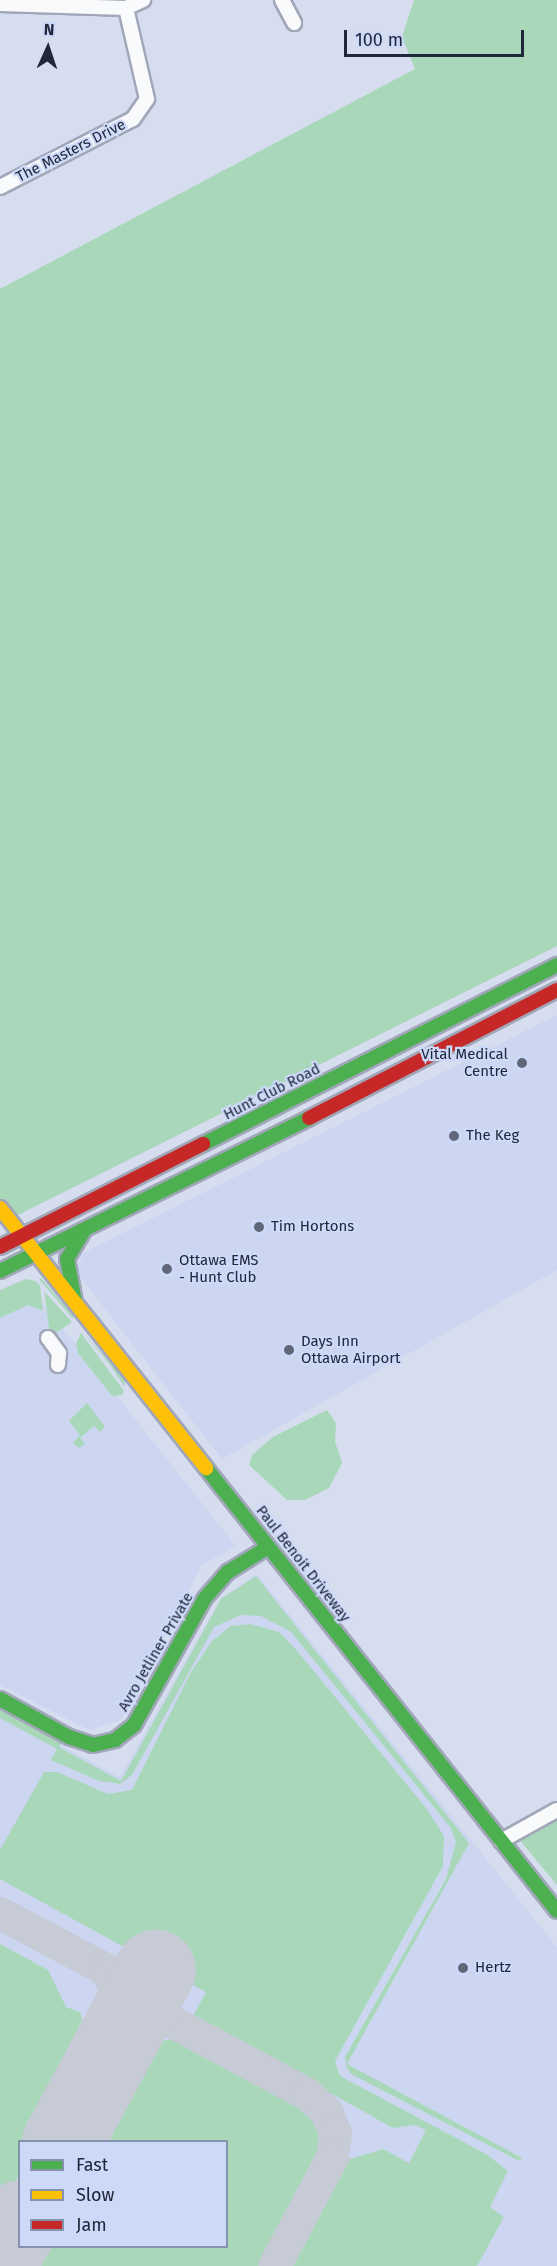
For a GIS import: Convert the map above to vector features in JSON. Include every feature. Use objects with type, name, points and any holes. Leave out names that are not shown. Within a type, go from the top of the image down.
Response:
[{"type":"main road","name":"Hunt Club Road","points":[[0,1247],[557,965]]},
{"type":"main road","points":[[0,1271],[557,990]]},
{"type":"main road","name":"Paul Benoit Driveway","points":[[0,1208],[557,1911]]},
{"type":"main road","points":[[75,1302],[68,1280],[67,1259],[84,1230]]},
{"type":"main road","name":"Avro Jetliner Private","points":[[0,1699],[69,1737],[93,1745],[115,1740],[134,1725],[205,1598],[228,1572],[268,1547]]},
{"type":"street","points":[[0,4],[126,8],[142,0]]},
{"type":"street","points":[[282,0],[294,23]]},
{"type":"street","name":"The Masters Drive","points":[[0,187],[133,119],[147,99],[126,8]]},
{"type":"street","points":[[54,1342],[58,1365]]},
{"type":"street","points":[[501,1841],[557,1810]]},
{"type":"shaded area","points":[[557,1015],[557,1270],[222,1459],[76,1272],[83,1253]]},
{"type":"shaded area","points":[[27,1283],[236,1546],[202,1565],[121,1720],[90,1730],[0,1685],[0,1297]]},
{"type":"shaded area","points":[[257,1574],[557,1947],[557,2266],[0,2266],[0,1713],[120,1777],[221,1598]]},
{"type":"green space","points":[[414,0],[557,0],[557,946],[0,1224],[0,289],[415,69],[402,37]]},
{"type":"green space","points":[[41,1278],[73,1315],[73,1319],[39,1279]]},
{"type":"green space","points":[[26,1279],[36,1281],[40,1286],[43,1311],[28,1305],[0,1318],[0,1290]]},
{"type":"green space","points":[[44,1291],[72,1322],[50,1337],[46,1304]]},
{"type":"green space","points":[[83,1332],[124,1378],[125,1387],[110,1365]]},
{"type":"green space","points":[[81,1333],[124,1391],[122,1395],[112,1396],[78,1353],[76,1344]]},
{"type":"green space","points":[[87,1403],[105,1427],[100,1432],[94,1426],[80,1438],[85,1444],[79,1448],[73,1443],[80,1435],[69,1421]]},
{"type":"green space","points":[[327,1410],[336,1423],[335,1441],[342,1463],[329,1488],[305,1500],[287,1500],[249,1465],[252,1455],[273,1437]]},
{"type":"green space","points":[[256,1576],[469,1843],[347,2064],[522,2158],[519,2161],[351,2074],[347,2068],[345,2057],[446,1879],[456,1842],[451,1828],[291,1632],[261,1616],[241,1615],[214,1627],[132,1775],[120,1784],[99,1781],[51,1760],[57,1749],[0,1718],[0,1709],[62,1742],[59,1747],[121,1781],[221,1599]]},
{"type":"green space","points":[[250,1624],[279,1632],[299,1653],[426,1808],[444,1836],[443,1866],[335,2061],[340,2076],[486,2154],[508,2171],[490,2207],[504,2217],[477,2266],[290,2266],[347,2160],[383,2149],[409,2163],[426,2130],[415,2125],[393,2128],[193,2016],[206,1992],[0,1879],[0,1850],[44,1772],[57,1772],[108,1794],[132,1790],[191,1672],[212,1641],[231,1626]]},
{"type":"green space","points":[[557,1820],[557,1885],[517,1837]]},
{"type":"green space","points":[[0,1944],[48,1970],[66,2007],[80,2012],[90,2045],[39,2140],[18,2140],[18,2177],[0,2211]]},
{"type":"green space","points":[[174,2038],[313,2112],[323,2150],[261,2266],[19,2266],[29,2248],[228,2248],[228,2140],[87,2140],[136,2049]]},
{"type":"taxiway","points":[[0,1913],[105,1969],[158,2014],[307,2094],[326,2111],[335,2133],[332,2157],[274,2266]]},
{"type":"taxiway","points":[[61,2135],[120,2022],[121,1999],[109,1975]]},
{"type":"runway","points":[[63,2140],[155,1969]]},
{"type":"runway","points":[[0,2256],[18,2224]]},
{"type":"traffic: fast","points":[[203,1144],[557,965]]},
{"type":"traffic: fast","points":[[0,1271],[309,1118]]},
{"type":"traffic: fast","points":[[75,1302],[67,1259],[84,1231]]},
{"type":"traffic: fast","points":[[206,1468],[557,1911]]},
{"type":"traffic: fast","points":[[0,1699],[69,1737],[93,1745],[115,1740],[134,1725],[205,1598],[228,1572],[268,1547]]},
{"type":"traffic: slow","points":[[0,1208],[206,1468]]},
{"type":"traffic: jam","points":[[309,1118],[557,990]]},
{"type":"traffic: jam","points":[[0,1247],[203,1144]]},
{"type":"place","name":"Vital Medical Centre","points":[[522,1063]]},
{"type":"place","name":"The Keg","points":[[454,1136]]},
{"type":"place","name":"Tim Hortons","points":[[259,1227]]},
{"type":"place","name":"Ottawa EMS - Hunt Club","points":[[167,1269]]},
{"type":"place","name":"Days Inn Ottawa Airport","points":[[289,1350]]},
{"type":"place","name":"Hertz","points":[[463,1968]]}]
